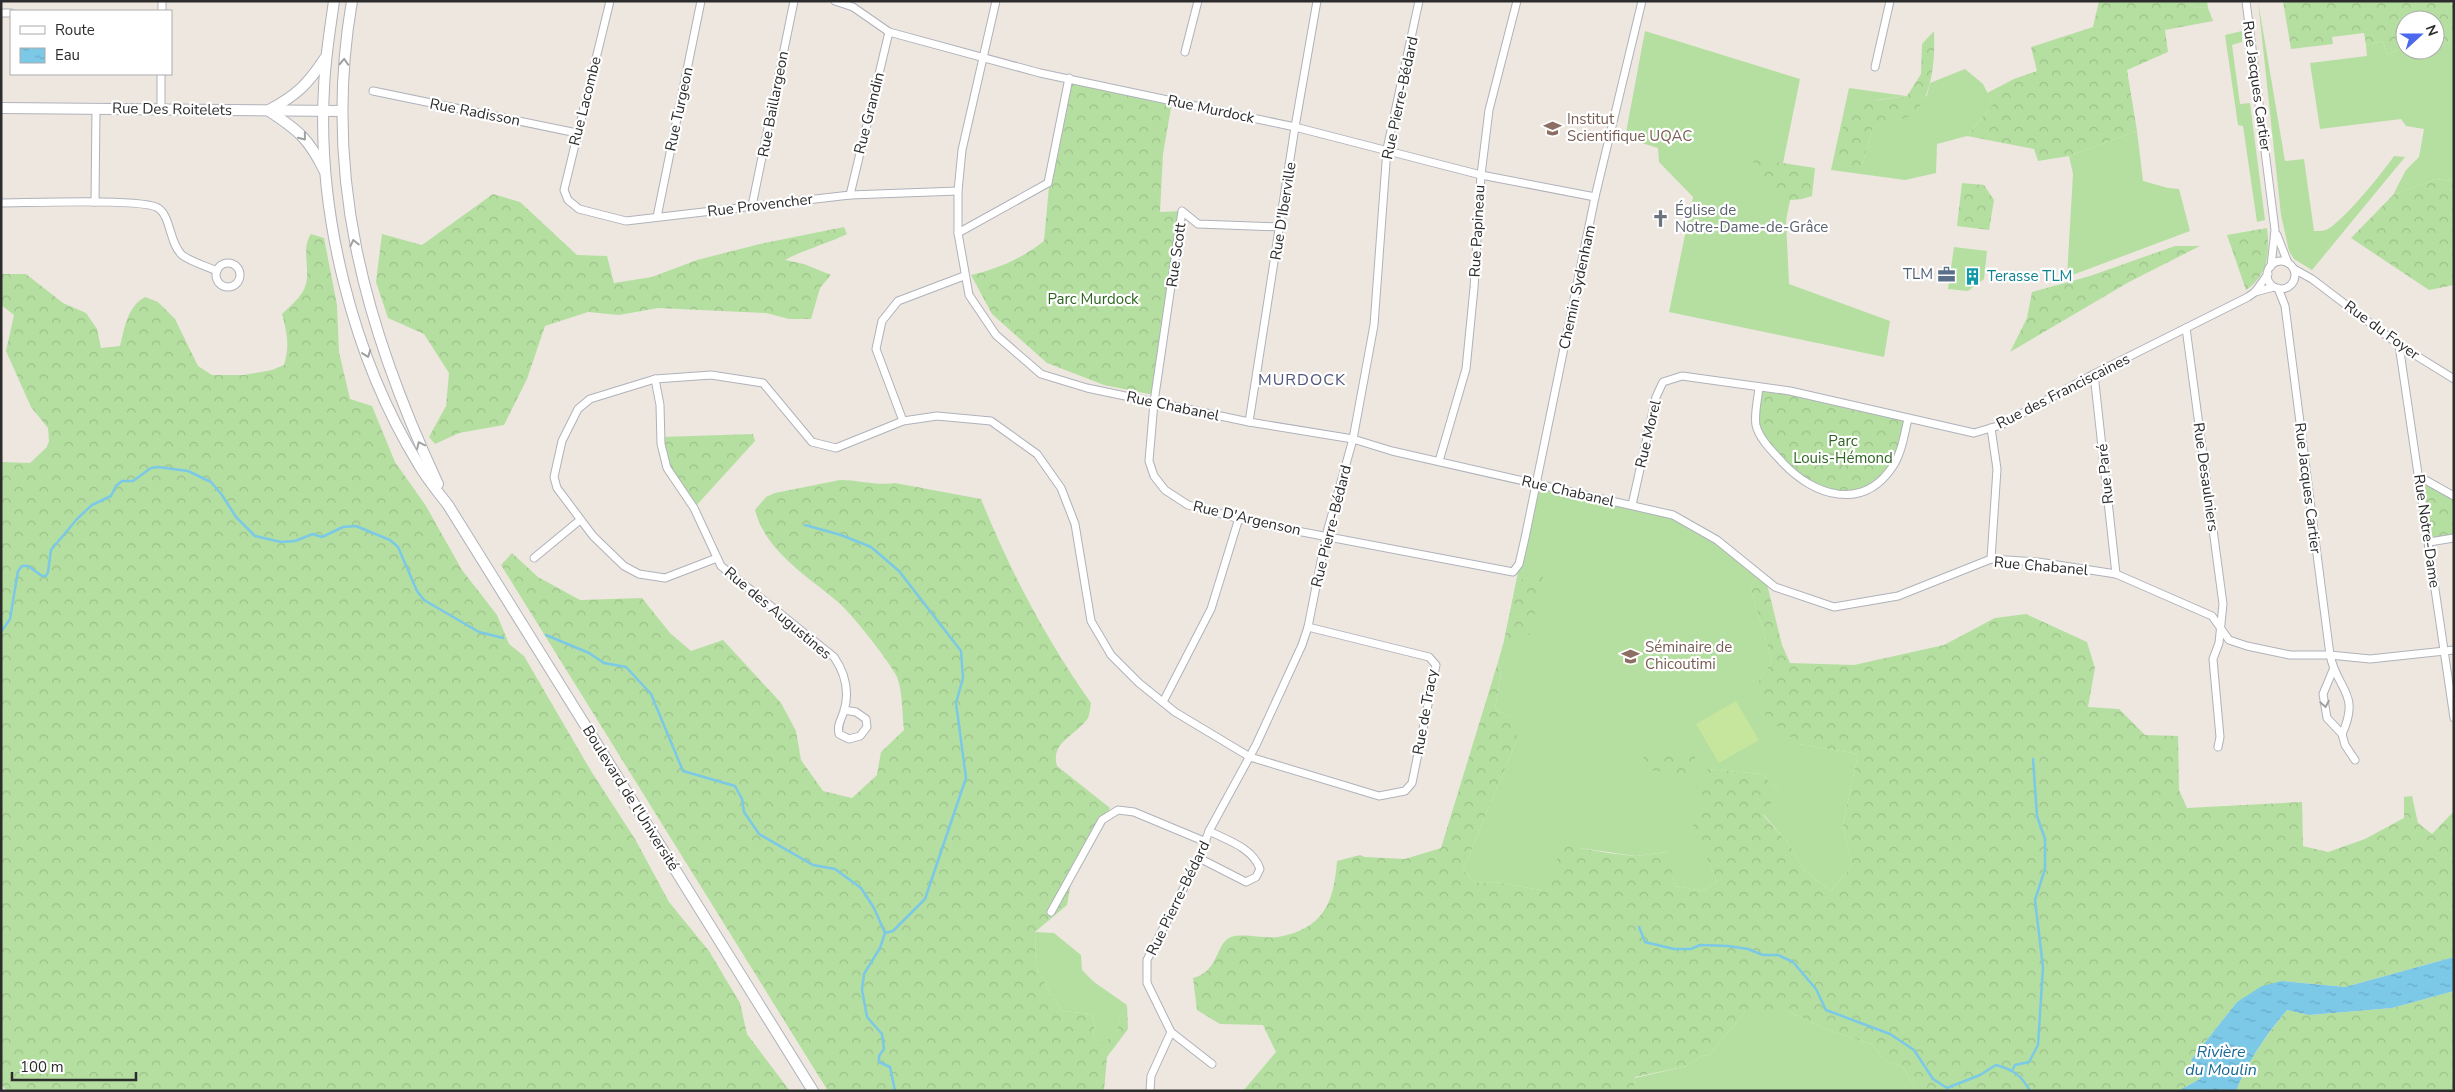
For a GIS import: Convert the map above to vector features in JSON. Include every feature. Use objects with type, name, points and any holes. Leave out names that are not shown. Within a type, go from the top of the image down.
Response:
[{"type":"main road","name":"Boulevard de l'Université","points":[[334,1],[326,57],[324,112],[326,174],[339,260],[351,308],[368,358],[392,416],[419,466],[448,505],[814,1091]]},
{"type":"main road","name":"Boulevard de l'Université","points":[[352,1],[345,42],[342,111],[345,184],[352,233],[365,291],[382,350],[406,416],[448,505]]},
{"type":"main road","points":[[326,57],[309,83],[291,98],[268,111],[298,130],[315,151],[326,174]]},
{"type":"main road","name":"Rue Des Roitelets","points":[[1,108],[342,111]]},
{"type":"street","name":"Rue Lacombe","points":[[568,200],[564,190],[576,133],[610,1]]},
{"type":"street","name":"Rue Turgeon","points":[[657,217],[702,1]]},
{"type":"street","name":"Rue Baillargeon","points":[[752,206],[794,1]]},
{"type":"street","name":"Rue Murdock","points":[[835,1],[853,7],[889,32],[984,58],[1295,126],[1481,175],[1595,198]]},
{"type":"street","name":"Rue Chabanel","points":[[996,1],[962,150],[958,191],[958,233],[964,276],[969,295],[996,335],[1041,374],[1087,388],[1249,422],[1353,439],[1392,452],[1439,461],[1673,515],[1716,540],[1775,588],[1834,607],[1898,596],[1991,559],[2038,562],[2116,574],[2212,616],[2229,640],[2290,656],[2330,655],[2370,659],[2454,650]]},
{"type":"street","points":[[1185,52],[1198,1]]},
{"type":"street","name":"Rue D'Iberville","points":[[1249,422],[1281,227],[1295,126],[1318,1]]},
{"type":"street","name":"Rue Pierre-Bédard","points":[[1171,1032],[1147,983],[1147,960],[1199,858],[1209,830],[1250,756],[1302,645],[1308,627],[1326,536],[1353,439],[1374,325],[1387,149],[1419,1]]},
{"type":"street","name":"Rue Papineau","points":[[1439,461],[1466,369],[1481,175],[1489,110],[1517,1]]},
{"type":"street","name":"Chemin Sydenham","points":[[1513,572],[1519,564],[1595,198],[1642,1]]},
{"type":"street","points":[[1876,67],[1890,1]]},
{"type":"street","name":"Rue Jacques Cartier","points":[[2246,1],[2275,230],[2271,266]]},
{"type":"street","name":"Rue Grandin","points":[[850,194],[889,32]]},
{"type":"street","points":[[161,75],[161,109]]},
{"type":"street","points":[[958,233],[1048,183],[1069,78]]},
{"type":"street","name":"Rue Radisson","points":[[372,91],[576,133]]},
{"type":"street","points":[[95,202],[96,108]]},
{"type":"street","name":"Rue Provencher","points":[[568,200],[579,209],[605,217],[626,220],[850,194],[958,191]]},
{"type":"street","points":[[1,203],[95,202],[147,205],[160,208],[173,242],[183,255],[217,271]]},
{"type":"street","name":"Rue Scott","points":[[1154,402],[1182,211],[1198,224],[1281,227]]},
{"type":"street","name":"Rue Jacques Cartier","points":[[2275,230],[2288,263]]},
{"type":"street","points":[[2292,283],[2294,269],[2288,263],[2279,261],[2271,266],[2268,274],[2276,288],[2312,279]]},
{"type":"street","name":"Rue du Foyer","points":[[2294,269],[2312,279],[2399,345],[2454,379]]},
{"type":"street","name":"Rue des Franciscaines","points":[[2255,292],[2268,274]]},
{"type":"street","points":[[903,421],[876,349],[882,321],[898,301],[964,276]]},
{"type":"street","name":"Rue Jacques Cartier","points":[[2284,306],[2292,283]]},
{"type":"street","name":"Rue Jacques Cartier","points":[[2276,288],[2284,306],[2330,655],[2333,670],[2347,691],[2350,716],[2342,734]]},
{"type":"street","name":"Rue des Franciscaines","points":[[1682,376],[1790,391],[1974,433],[1991,428],[2255,292],[2276,288]]},
{"type":"street","name":"Rue Desaulniers","points":[[2186,328],[2223,604],[2220,643],[2213,659],[2220,737],[2218,747]]},
{"type":"street","name":"Rue Notre-Dame","points":[[2399,345],[2420,477],[2454,718]]},
{"type":"street","name":"Rue Paré","points":[[2094,374],[2116,574]]},
{"type":"street","points":[[717,558],[665,578],[639,574],[624,566],[580,520],[557,488],[554,476],[562,442],[578,409],[590,399],[655,379],[711,375],[763,383],[812,442],[836,448],[903,421],[937,416],[991,421],[1037,454],[1061,488],[1075,524],[1091,621],[1112,655],[1139,683],[1163,702],[1250,756]]},
{"type":"street","name":"Rue Morel","points":[[1632,505],[1656,397],[1663,382],[1682,376]]},
{"type":"street","name":"Rue des Augustines","points":[[655,379],[660,406],[661,444],[668,468],[694,508],[721,566],[834,657],[846,676],[844,710],[839,722],[839,734],[849,740],[860,736],[867,727],[866,719],[856,712],[844,710]]},
{"type":"street","points":[[1759,387],[1756,426],[1771,450],[1804,483],[1841,495],[1861,494],[1879,482],[1893,466],[1900,450],[1908,419]]},
{"type":"street","name":"Rue D'Argenson","points":[[1154,402],[1149,461],[1154,476],[1165,490],[1188,505],[1239,518],[1326,536],[1513,572]]},
{"type":"street","points":[[1991,428],[1997,469],[1991,559]]},
{"type":"street","points":[[2420,477],[2454,496]]},
{"type":"street","points":[[1163,702],[1211,609],[1239,518]]},
{"type":"street","points":[[534,558],[580,520]]},
{"type":"street","points":[[2429,542],[2454,538]]},
{"type":"street","name":"Rue de Tracy","points":[[1250,756],[1379,796],[1405,791],[1412,783],[1436,665],[1429,657],[1308,627]]},
{"type":"street","points":[[2333,670],[2323,694],[2328,718],[2342,734],[2345,745],[2355,760]]},
{"type":"street","points":[[1051,912],[1102,820],[1118,810],[1134,812],[1206,842]]},
{"type":"street","points":[[1199,858],[1246,882],[1256,877],[1260,869],[1257,860],[1244,849],[1209,830]]},
{"type":"street","points":[[1150,1091],[1151,1076],[1171,1032],[1212,1064]]},
{"type":"green space","points":[[2099,1],[2185,1],[2193,7],[2208,8],[2213,21],[2165,30],[2168,52],[2127,70],[2137,131],[2069,156],[2038,161],[2034,149],[1967,136],[1993,104],[1987,93],[2014,79],[2037,71],[2031,47],[2093,27]]},
{"type":"green space","points":[[2185,1],[2207,1],[2208,8],[2193,7]]},
{"type":"green space","points":[[2258,1],[2285,161],[2304,159],[2314,231],[2326,230],[2342,217],[2394,156],[2405,157],[2312,270],[2294,259],[2289,251],[2281,215]]},
{"type":"green space","points":[[2283,1],[2449,1],[2454,6],[2454,37],[2445,44],[2445,10],[2395,10],[2395,51],[2387,55],[2383,41],[2366,45],[2364,33],[2332,37],[2333,44],[2291,49]]},
{"type":"green space","points":[[1645,31],[1800,79],[1783,163],[1797,167],[1786,220],[1789,284],[1890,321],[1884,357],[1669,312],[1693,197],[1659,162],[1658,148],[1625,138]]},
{"type":"green space","points":[[1934,31],[1933,67],[1927,93],[1921,104],[1913,113],[1903,119],[1881,124],[1873,128],[1862,165],[1844,168],[1839,154],[1841,132],[1849,114],[1864,102],[1907,96],[1921,74],[1922,44]]},
{"type":"green space","points":[[2242,31],[2242,42],[2232,45],[2240,104],[2250,103],[2265,220],[2257,222],[2243,126],[2238,125],[2225,35]]},
{"type":"green space","points":[[2454,37],[2454,181],[2436,179],[2393,195],[2406,170],[2419,157],[2424,129],[2406,126],[2401,119],[2320,129],[2310,63],[2367,56],[2366,45],[2383,41],[2387,55],[2395,51],[2395,60],[2445,60],[2445,44]]},
{"type":"green space","points":[[1965,69],[1983,84],[1993,104],[1967,136],[1937,144],[1936,173],[1905,180],[1831,170],[1849,88],[1906,96],[1876,100],[1862,165],[1873,128],[1883,122],[1903,119],[1927,95],[1930,83]]},
{"type":"green space","name":"Parc Murdock","points":[[1068,82],[1172,102],[1163,154],[1160,212],[1182,211],[1154,395],[1104,385],[1047,363],[992,314],[971,275],[1009,262],[1027,253],[1044,241],[1051,165]]},
{"type":"green space","points":[[2137,131],[2143,181],[2179,189],[2190,231],[2067,277],[2073,174],[2069,156]]},
{"type":"green space","points":[[1750,158],[1815,168],[1812,196],[1781,201]]},
{"type":"green space","points":[[2436,179],[2454,181],[2454,285],[2429,290],[2351,238],[2393,195]]},
{"type":"green space","points":[[1962,183],[1984,185],[1994,200],[1989,230],[1957,226]]},
{"type":"green space","points":[[493,194],[520,202],[577,255],[607,256],[614,283],[652,277],[697,260],[760,244],[844,227],[847,234],[785,260],[804,264],[831,275],[820,288],[811,319],[789,319],[766,313],[658,308],[619,315],[588,312],[545,326],[527,379],[504,425],[459,433],[435,444],[429,437],[446,406],[449,373],[424,334],[388,318],[376,282],[382,234],[422,245]]},
{"type":"green space","points":[[2267,228],[2268,246],[2266,263],[2259,278],[2246,290],[2227,235]]},
{"type":"green space","points":[[311,234],[324,238],[337,305],[339,352],[350,399],[372,406],[395,462],[426,506],[462,570],[497,615],[509,644],[524,656],[591,771],[635,839],[669,902],[709,951],[740,1003],[747,1034],[790,1091],[7,1091],[1,1084],[1,462],[30,463],[47,447],[49,441],[48,428],[31,407],[6,351],[14,315],[1,305],[1,274],[26,274],[63,303],[86,313],[97,329],[101,348],[120,346],[130,312],[139,301],[145,297],[158,302],[175,319],[198,366],[212,375],[244,375],[272,370],[284,365],[287,339],[282,314],[296,301],[306,284],[306,251]]},
{"type":"green space","points":[[2175,246],[2200,246],[2129,282],[2010,352],[2027,318],[2032,292],[2090,276]]},
{"type":"green space","points":[[1954,247],[1987,251],[1984,279],[1968,291],[1948,289]]},
{"type":"green space","name":"Parc Louis-Hémond","points":[[1759,387],[1908,419],[1900,450],[1879,482],[1841,495],[1792,472],[1756,426]]},
{"type":"green space","points":[[753,434],[755,441],[694,508],[667,468],[661,437]]},
{"type":"green space","points":[[2420,477],[2454,496],[2454,538],[2429,542]]},
{"type":"green space","points":[[840,480],[881,484],[895,483],[981,499],[1004,552],[1030,604],[1059,654],[1091,703],[1088,718],[1065,740],[1057,751],[1057,766],[1110,808],[1072,877],[1067,905],[1035,932],[1036,966],[1051,995],[1063,1011],[1091,1014],[1095,1024],[1093,1037],[1104,1043],[1118,1030],[1118,1020],[1127,1005],[1128,1029],[1107,1057],[1104,1091],[828,1091],[501,565],[512,553],[538,577],[580,600],[642,598],[670,633],[691,651],[723,640],[781,703],[796,731],[801,760],[823,791],[852,798],[877,775],[881,752],[904,730],[897,677],[879,650],[844,608],[789,562],[778,550],[760,525],[755,510],[766,497],[775,493]]},
{"type":"green space","points":[[1536,484],[1673,515],[1717,540],[1759,574],[1750,586],[1772,661],[1759,681],[1799,744],[1858,754],[1843,825],[1852,866],[1831,891],[1805,871],[1789,844],[1763,814],[1779,791],[1762,774],[1707,769],[1709,862],[1717,882],[1702,891],[1675,886],[1667,852],[1636,856],[1580,848],[1541,890],[1495,882],[1476,883],[1463,870],[1516,742],[1509,717],[1495,709],[1501,675],[1498,662]]},
{"type":"green space","points":[[1545,569],[1530,634],[1515,643],[1504,641],[1516,584],[1531,573]]},
{"type":"green space","points":[[1759,574],[1766,580],[1782,645],[1790,663],[1854,665],[1944,645],[1995,618],[2026,614],[2087,642],[2095,668],[2088,707],[2119,709],[2145,735],[2178,736],[2179,790],[2187,808],[2302,802],[2303,846],[2328,852],[2365,839],[2404,818],[2404,797],[2412,796],[2418,823],[2432,834],[2454,811],[2454,957],[2345,987],[2282,981],[2237,1002],[2191,1060],[2200,1079],[2178,1091],[1917,1091],[1903,1067],[1886,1061],[1871,1044],[1828,1030],[1787,1011],[1746,1011],[1708,1056],[1703,1055],[1687,1066],[1635,1077],[1634,1091],[1243,1091],[1276,1052],[1263,1025],[1220,1024],[1197,1010],[1193,978],[1202,974],[1213,964],[1222,945],[1231,937],[1278,937],[1306,928],[1316,921],[1329,901],[1333,889],[1337,861],[1360,855],[1365,857],[1405,859],[1441,848],[1498,662],[1501,675],[1495,709],[1509,717],[1518,727],[1516,742],[1463,870],[1476,883],[1495,882],[1541,890],[1569,837],[1580,848],[1608,853],[1636,856],[1668,852],[1675,886],[1702,891],[1717,882],[1692,830],[1707,769],[1762,774],[1779,791],[1763,815],[1789,844],[1805,871],[1831,891],[1852,866],[1843,825],[1858,754],[1799,744],[1766,717],[1759,697],[1759,681],[1772,661],[1750,586]]},
{"type":"green space","points":[[1736,701],[1759,740],[1719,763],[1696,724]]},
{"type":"green space","points":[[1652,751],[1680,751],[1695,756],[1695,766],[1685,777],[1674,773],[1640,769],[1643,758]]},
{"type":"green space","points":[[1035,932],[1054,933],[1081,955],[1082,970],[1094,982],[1127,1005],[1118,1020],[1118,1030],[1104,1044],[1093,1037],[1095,1024],[1091,1014],[1063,1011],[1051,995],[1036,966]]},
{"type":"green space","points":[[2454,991],[2454,1091],[2236,1091],[2252,1058],[2287,1010],[2309,1015],[2392,1008]]},
{"type":"green space","points":[[1746,1011],[1787,1011],[1828,1030],[1871,1044],[1886,1061],[1903,1067],[1917,1091],[1634,1091],[1635,1078],[1687,1066],[1703,1055],[1708,1056]]},
{"type":"water","name":"Rivière du Moulin","points":[[2454,957],[2454,991],[2392,1008],[2309,1015],[2287,1010],[2258,1049],[2236,1091],[2178,1091],[2200,1079],[2191,1060],[2237,1002],[2262,986],[2282,981],[2345,987]]},
{"type":"waterway","points":[[1,632],[10,619],[18,571],[22,566],[28,566],[42,576],[46,576],[51,550],[77,519],[92,505],[111,496],[116,486],[122,481],[133,481],[151,468],[158,467],[188,471],[211,482],[236,517],[255,536],[281,542],[295,541],[313,534],[322,537],[343,527],[356,526],[390,540],[398,547],[417,591],[424,600],[479,632],[503,638]]},
{"type":"waterway","points":[[805,525],[841,535],[871,547],[899,571],[961,651],[963,678],[956,703],[966,778],[925,899],[893,931],[885,933]]},
{"type":"waterway","points":[[546,635],[589,653],[604,663],[626,667],[651,694],[683,771],[735,786],[742,799],[744,812],[759,834],[813,865],[835,869],[861,888],[874,908],[885,933],[880,948],[864,974],[862,990],[867,1017],[882,1034],[884,1049],[879,1056],[879,1062],[890,1067],[895,1091]]},
{"type":"waterway","points":[[2013,1069],[2015,1065],[2029,1062],[2038,1045],[2043,967],[2035,900],[2045,869],[2045,839],[2037,816],[2033,759]]},
{"type":"waterway","points":[[1639,927],[1645,942],[1674,949],[1691,949],[1700,945],[1728,946],[1748,949],[1763,955],[1778,955],[1793,962],[1816,989],[1826,1010],[1890,1034],[1914,1050],[1933,1079],[1947,1088],[1980,1075],[1996,1065],[2016,1074],[2030,1091]]},
{"type":"place","name":"Institut Scientifique UQAC","points":[[1553,128]]},
{"type":"place","name":"Église de Notre-Dame-de-Grâce","points":[[1661,219]]},
{"type":"place","name":"TLM","points":[[1947,274]]},
{"type":"place","name":"Terasse TLM","points":[[1973,276]]},
{"type":"place","name":"Séminaire de Chicoutimi","points":[[1631,656]]},
{"type":"district","name":"MURDOCK","points":[[1302,380]]}]
